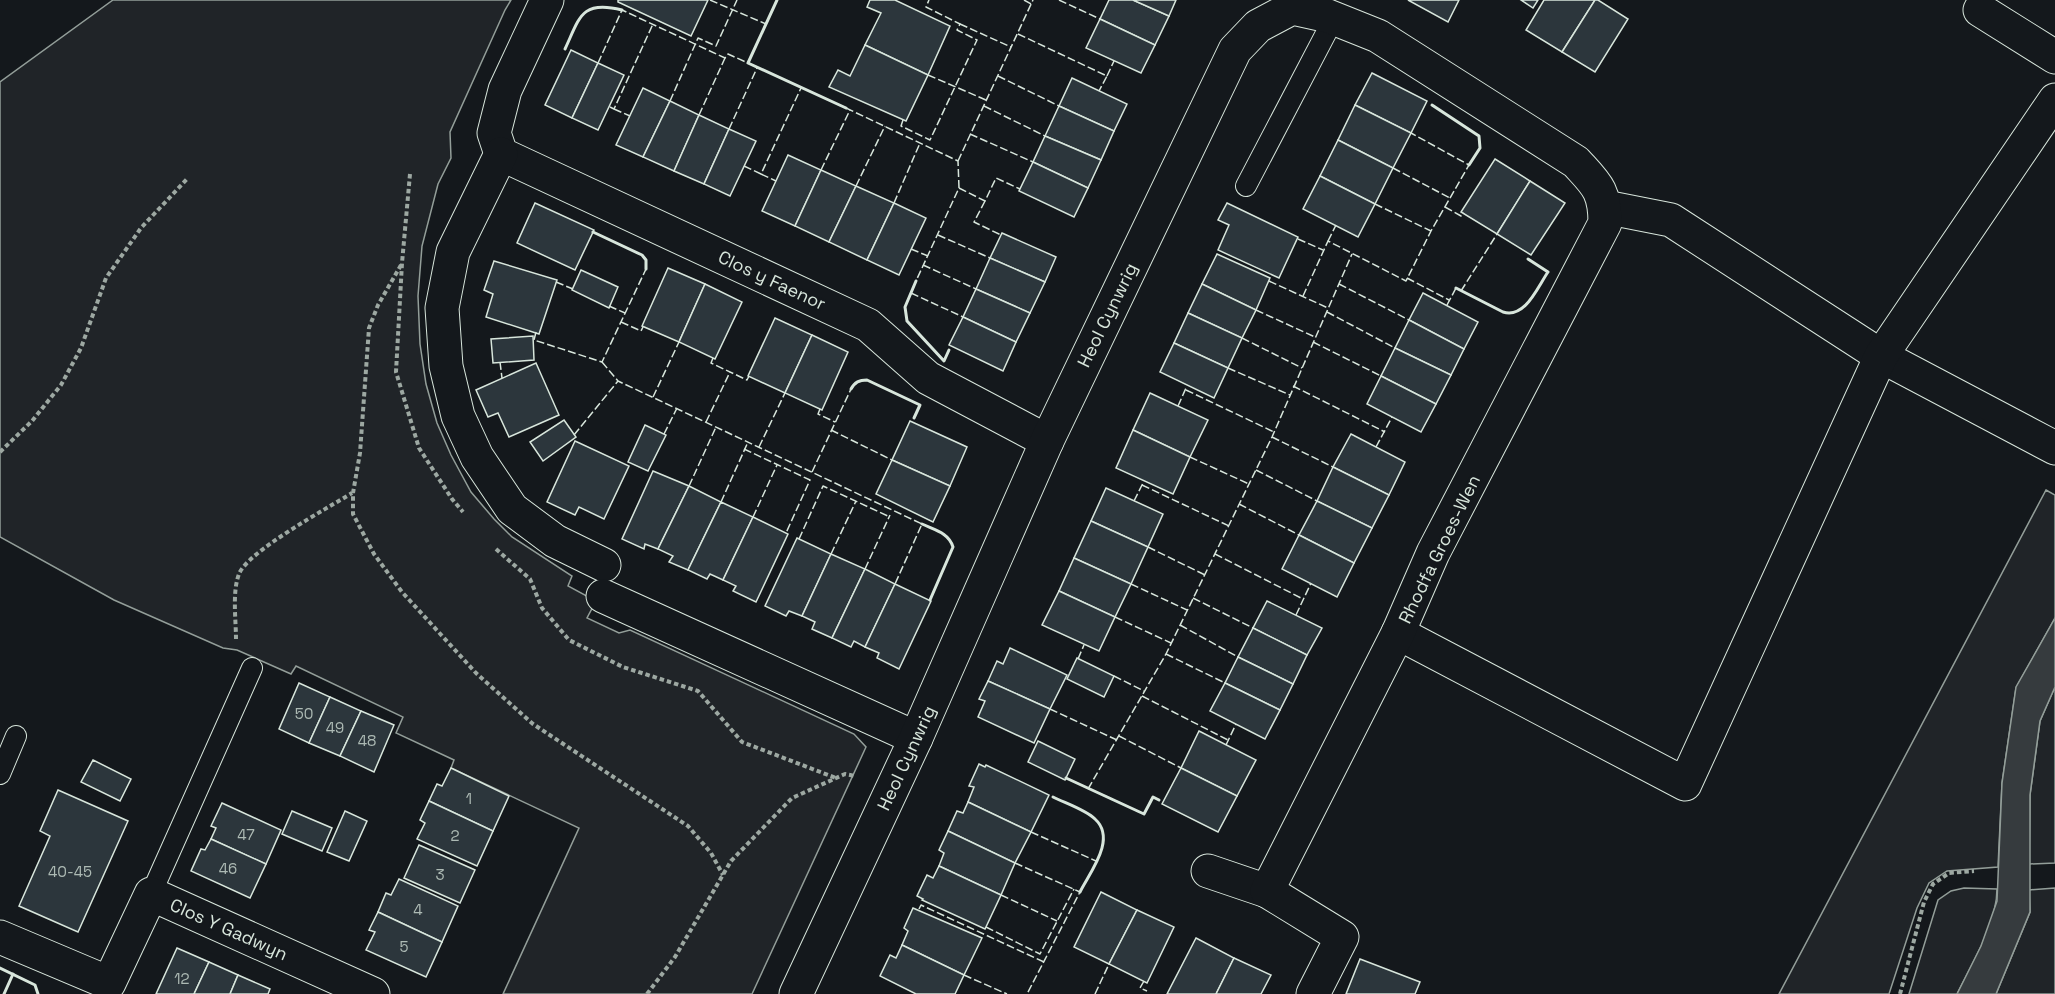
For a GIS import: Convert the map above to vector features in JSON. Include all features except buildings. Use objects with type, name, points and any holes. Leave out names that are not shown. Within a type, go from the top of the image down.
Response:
[{"type":"street","points":[[547,0],[505,90],[498,143],[453,252],[442,308],[446,366],[458,416],[477,458],[512,509],[555,540],[603,580],[916,738]]},
{"type":"street","name":"Heol Cynwrig","points":[[796,994],[916,738],[1047,441],[1235,50],[1258,26],[1292,8],[1334,18],[1378,36],[1576,162],[1600,188],[1605,207]]},
{"type":"street","points":[[1980,9],[2055,57]]},
{"type":"street","points":[[1398,633],[1685,784],[1881,356],[2055,100]]},
{"type":"street","name":"Clos y Faenor","points":[[498,143],[868,325],[928,378],[1047,441]]},
{"type":"street","points":[[1605,207],[1671,220],[1881,356],[2055,448]]},
{"type":"street","name":"Rhodfa Groes-Wen","points":[[1267,891],[1398,633],[1433,553],[1605,223],[1605,207]]},
{"type":"street","points":[[1208,871],[1267,891],[1342,936],[1313,994]]},
{"type":"street","name":"Clos Y Gadwyn","points":[[0,937],[109,983],[151,894],[373,994]]},
{"type":"lane","points":[[1246,186],[1334,18]]},
{"type":"lane","points":[[151,894],[252,668]]},
{"type":"lane","points":[[0,774],[16,736]]},
{"type":"path","points":[[0,452],[32,421],[61,385],[81,348],[106,278],[141,228],[187,179]]},
{"type":"path","points":[[402,263],[378,304],[369,328],[353,514],[374,554],[402,592],[476,673],[533,724],[687,826],[711,853],[723,875]]},
{"type":"path","points":[[237,650],[235,604],[240,573],[255,554],[353,493]]},
{"type":"path","points":[[647,994],[675,957],[731,861],[792,798],[845,774],[895,784]]},
{"type":"path","points":[[1900,994],[1924,902],[1933,884],[1949,873],[1974,871]]},
{"type":"shaded area","points":[[113,0],[511,0],[450,132],[451,158],[438,184],[422,246],[418,296],[420,344],[426,384],[437,423],[471,492],[512,537],[572,576],[568,586],[596,601],[587,618],[619,633],[630,630],[854,734],[866,747],[752,994],[503,994],[579,828],[451,768],[454,760],[396,733],[403,717],[296,666],[291,674],[237,650],[223,648],[114,600],[0,537],[0,82]]},
{"type":"shaded area","points":[[2046,490],[2055,495],[2055,618],[2016,688],[2002,783],[1998,867],[1947,871],[1929,883],[1917,908],[1889,994],[1779,994]]},
{"type":"shaded area","points":[[2055,618],[2055,687],[2040,721],[2030,795],[2030,912],[1996,994],[1957,994],[1981,946],[1997,901],[2002,783],[2016,687]]},
{"type":"shaded area","points":[[2055,687],[2055,863],[2029,864],[2030,795],[2040,721]]},
{"type":"shaded area","points":[[1964,888],[1997,889],[1993,916],[1957,994],[1909,994],[1938,900],[1951,891]]},
{"type":"shaded area","points":[[2055,888],[2055,994],[1996,994],[2030,912],[2029,890]]},
{"type":"fence","points":[[710,0],[766,24]]},
{"type":"fence","points":[[670,101],[698,38],[716,46],[737,0]]},
{"type":"fence","points":[[903,120],[901,126],[930,140],[977,40],[957,30],[960,24],[926,7],[929,0]]},
{"type":"fence","points":[[1024,0],[1031,4]]},
{"type":"fence","points":[[958,161],[1033,0]]},
{"type":"fence","points":[[1059,0],[1100,19]]},
{"type":"fence","points":[[598,63],[622,10],[725,58],[728,54],[748,63]]},
{"type":"fence","points":[[610,107],[614,109],[653,24]]},
{"type":"fence","points":[[960,24],[1011,47]]},
{"type":"fence","points":[[1018,34],[1107,76],[1099,91]]},
{"type":"fence","points":[[699,115],[725,58]]},
{"type":"fence","points":[[1107,76],[1114,61]]},
{"type":"fence","points":[[729,129],[757,68]]},
{"type":"fence","points":[[928,75],[986,100]]},
{"type":"fence","points":[[998,76],[1059,106]]},
{"type":"fence","points":[[744,166],[761,174],[801,88]]},
{"type":"fence","points":[[984,106],[1045,136]]},
{"type":"fence","points":[[846,108],[958,161],[959,188],[916,281]]},
{"type":"fence","points":[[614,109],[630,116]]},
{"type":"fence","points":[[821,170],[850,110]]},
{"type":"fence","points":[[856,186],[885,126]]},
{"type":"fence","points":[[1303,296],[1328,241],[1406,281],[1431,231],[1469,165],[1411,133]]},
{"type":"fence","points":[[970,134],[1033,162]]},
{"type":"fence","points":[[894,203],[920,143]]},
{"type":"fence","points":[[1393,168],[1450,198]]},
{"type":"fence","points":[[761,174],[776,181]]},
{"type":"fence","points":[[959,188],[985,201],[996,178],[1020,189]]},
{"type":"fence","points":[[985,201],[974,222],[1001,235]]},
{"type":"fence","points":[[1375,204],[1431,231]]},
{"type":"fence","points":[[1445,207],[1461,216],[1464,213]]},
{"type":"fence","points":[[1328,241],[1336,225]]},
{"type":"fence","points":[[1461,291],[1497,234]]},
{"type":"fence","points":[[938,235],[990,258]]},
{"type":"fence","points":[[1298,239],[1323,250]]},
{"type":"fence","points":[[911,249],[928,256]]},
{"type":"fence","points":[[1088,789],[1166,654],[1272,437],[1352,254]]},
{"type":"fence","points":[[923,265],[976,289]]},
{"type":"fence","points":[[536,332],[534,340],[602,362],[646,269]]},
{"type":"fence","points":[[1407,278],[1449,300]]},
{"type":"fence","points":[[1269,281],[1328,308]]},
{"type":"fence","points":[[556,282],[573,289]]},
{"type":"fence","points":[[1339,284],[1409,320]]},
{"type":"fence","points":[[1447,305],[1456,288]]},
{"type":"fence","points":[[911,293],[963,317]]},
{"type":"fence","points":[[609,306],[625,313]]},
{"type":"fence","points":[[1256,310],[1315,337]]},
{"type":"fence","points":[[1327,312],[1395,348]]},
{"type":"fence","points":[[621,322],[641,331],[643,327]]},
{"type":"fence","points":[[1242,338],[1302,368]]},
{"type":"fence","points":[[653,397],[679,342]]},
{"type":"fence","points":[[1313,342],[1381,376]]},
{"type":"fence","points":[[713,358],[711,363],[747,380],[749,376]]},
{"type":"fence","points":[[500,362],[502,378]]},
{"type":"fence","points":[[602,362],[618,381],[922,524],[895,584]]},
{"type":"fence","points":[[1228,368],[1290,395]]},
{"type":"fence","points":[[706,422],[730,372]]},
{"type":"fence","points":[[574,435],[618,381]]},
{"type":"fence","points":[[1293,386],[1385,432]]},
{"type":"fence","points":[[1178,406],[1186,388]]},
{"type":"fence","points":[[812,472],[851,389]]},
{"type":"fence","points":[[1186,390],[1274,432]]},
{"type":"fence","points":[[759,447],[785,393]]},
{"type":"fence","points":[[664,434],[677,408]]},
{"type":"fence","points":[[820,409],[818,414],[835,422]]},
{"type":"fence","points":[[1376,447],[1392,417]]},
{"type":"fence","points":[[689,486],[716,427]]},
{"type":"fence","points":[[831,430],[892,460]]},
{"type":"fence","points":[[1272,437],[1333,467]]},
{"type":"fence","points":[[721,502],[748,442]]},
{"type":"fence","points":[[744,449],[810,480],[786,533]]},
{"type":"fence","points":[[1190,457],[1249,484]]},
{"type":"fence","points":[[753,517],[777,465]]},
{"type":"fence","points":[[1256,470],[1317,501]]},
{"type":"fence","points":[[1134,501],[1143,483]]},
{"type":"fence","points":[[1142,485],[1229,526]]},
{"type":"fence","points":[[799,539],[823,486],[890,517]]},
{"type":"fence","points":[[831,554],[856,501]]},
{"type":"fence","points":[[1239,504],[1299,535]]},
{"type":"fence","points":[[865,569],[890,515]]},
{"type":"fence","points":[[1148,547],[1205,575]]},
{"type":"fence","points":[[1215,554],[1303,599]]},
{"type":"fence","points":[[1296,615],[1311,583]]},
{"type":"fence","points":[[1131,584],[1187,610]]},
{"type":"fence","points":[[1193,598],[1253,628]]},
{"type":"fence","points":[[1115,617],[1171,643]]},
{"type":"fence","points":[[1180,625],[1238,657]]},
{"type":"fence","points":[[1078,659],[1084,645]]},
{"type":"fence","points":[[1166,654],[1225,683]]},
{"type":"fence","points":[[1114,676],[1144,691]]},
{"type":"fence","points":[[1142,696],[1228,740]]},
{"type":"fence","points":[[1050,709],[1117,740]]},
{"type":"fence","points":[[1226,745],[1236,724]]},
{"type":"fence","points":[[1119,736],[1181,768]]},
{"type":"fence","points":[[1031,832],[1096,861]]},
{"type":"fence","points":[[1015,863],[1080,892],[1027,994]]},
{"type":"fence","points":[[986,927],[1040,954],[1074,889]]},
{"type":"fence","points":[[1001,895],[1057,921]]},
{"type":"fence","points":[[919,909],[921,905],[1044,962]]},
{"type":"fence","points":[[1095,994],[1109,964]]},
{"type":"fence","points":[[964,975],[1007,994]]},
{"type":"fence","points":[[1144,981],[1140,988],[1147,991]]},
{"type":"wall","points":[[777,0],[748,63],[846,108]]},
{"type":"wall","points":[[565,49],[574,28],[584,14],[598,7],[622,10]]},
{"type":"wall","points":[[1432,105],[1479,136],[1480,148],[1469,165]]},
{"type":"wall","points":[[593,232],[642,255],[646,260],[646,269]]},
{"type":"wall","points":[[1456,288],[1503,312],[1518,311],[1530,301],[1548,272],[1528,259]]},
{"type":"wall","points":[[916,281],[905,307],[907,321],[944,361],[949,350]]},
{"type":"wall","points":[[851,389],[858,382],[867,380],[920,405],[914,418]]},
{"type":"wall","points":[[922,524],[945,535],[953,547],[930,600]]},
{"type":"wall","points":[[1066,778],[1144,814],[1153,797],[1159,800]]},
{"type":"wall","points":[[1053,797],[1086,813],[1101,827],[1103,846],[1100,856],[1080,892]]},
{"type":"wall","points":[[0,968],[35,985],[38,994]]},
{"type":"wall","points":[[4,994],[13,974]]}]
